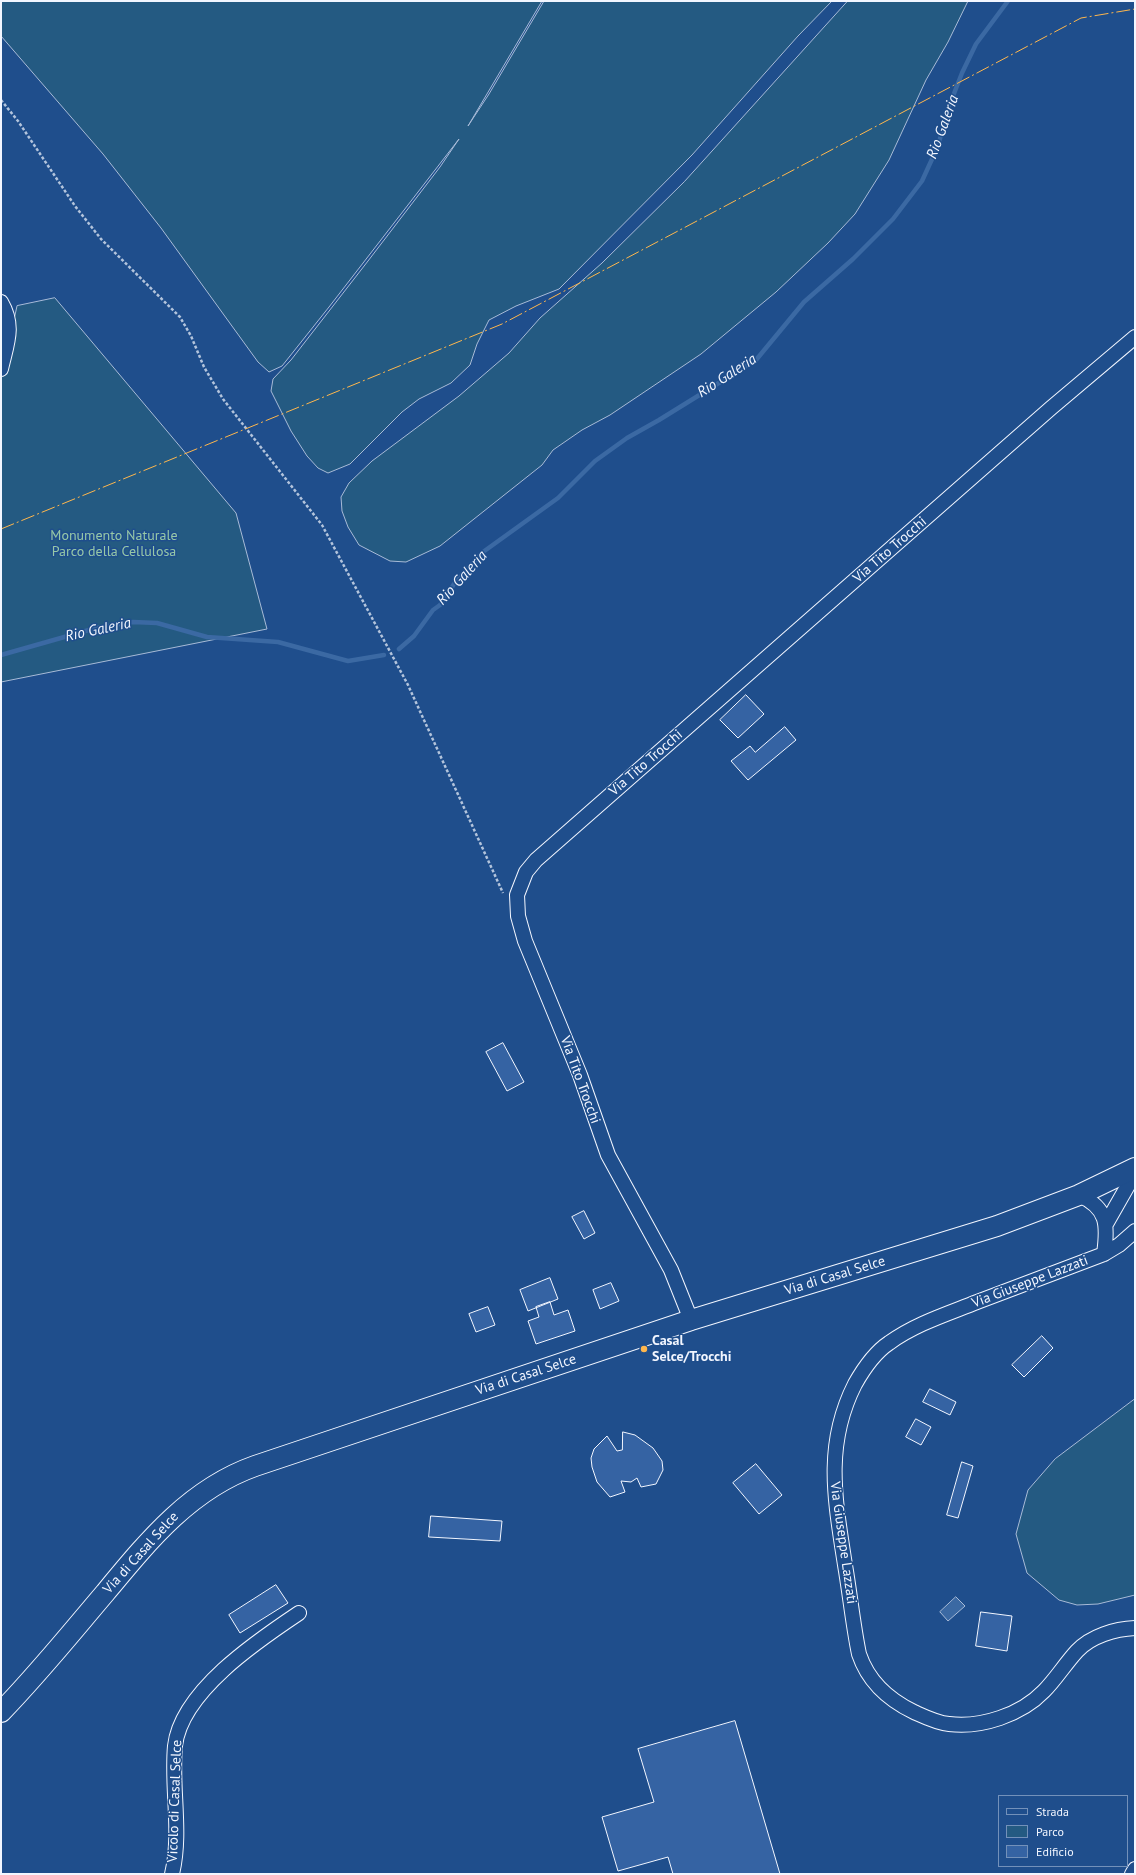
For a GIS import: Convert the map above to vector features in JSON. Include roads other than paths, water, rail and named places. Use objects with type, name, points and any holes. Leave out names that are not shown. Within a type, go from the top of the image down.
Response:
[{"type":"main road","name":"Via di Casal Selce","points":[[1,1712],[33,1678],[162,1526],[194,1498],[219,1482],[256,1466],[691,1320],[997,1226],[1079,1195],[1135,1168]]},
{"type":"street","points":[[1,302],[7,313],[10,326],[1,369]]},
{"type":"street","name":"Via Tito Trocchi","points":[[691,1320],[671,1270],[608,1155],[580,1075],[525,941],[517,907],[517,895],[522,879],[536,860],[1051,408],[1135,337]]},
{"type":"street","points":[[1104,1254],[1106,1224],[1135,1173]]},
{"type":"street","points":[[1079,1195],[1098,1208],[1106,1224]]},
{"type":"street","name":"Via Giuseppe Lazzati","points":[[1135,1231],[1119,1245],[1104,1254],[932,1320],[896,1338],[876,1353],[855,1384],[839,1423],[834,1462],[836,1503],[857,1646],[862,1662],[870,1677],[887,1695],[906,1708],[927,1718],[948,1724],[973,1724],[987,1721],[1012,1712],[1029,1703],[1043,1693],[1078,1650],[1084,1646],[1105,1634],[1121,1629],[1135,1628]]},
{"type":"street","name":"Vicolo di Casal Selce","points":[[172,1874],[175,1851],[175,1746],[179,1727],[195,1700],[233,1661],[264,1636],[298,1613]]},
{"type":"street","points":[[1132,1874],[1135,1869]]},
{"type":"waterway","name":"Rio Galeria","points":[[399,649],[414,636],[433,610],[440,605],[454,584],[483,552],[558,498],[595,461],[627,438],[756,360],[804,302],[853,259],[893,219],[922,181],[938,146],[948,109],[962,73],[976,44],[1008,1]]},
{"type":"waterway","name":"Rio Galeria","points":[[1,655],[96,628],[133,622],[157,623],[207,637],[278,642],[348,661],[384,655]]},
{"type":"place","name":"Casal Selce/Trocchi","points":[[644,1349]]},
{"type":"park label","name":"Monumento Naturale Parco della Cellulosa","points":[[114,544]]}]
